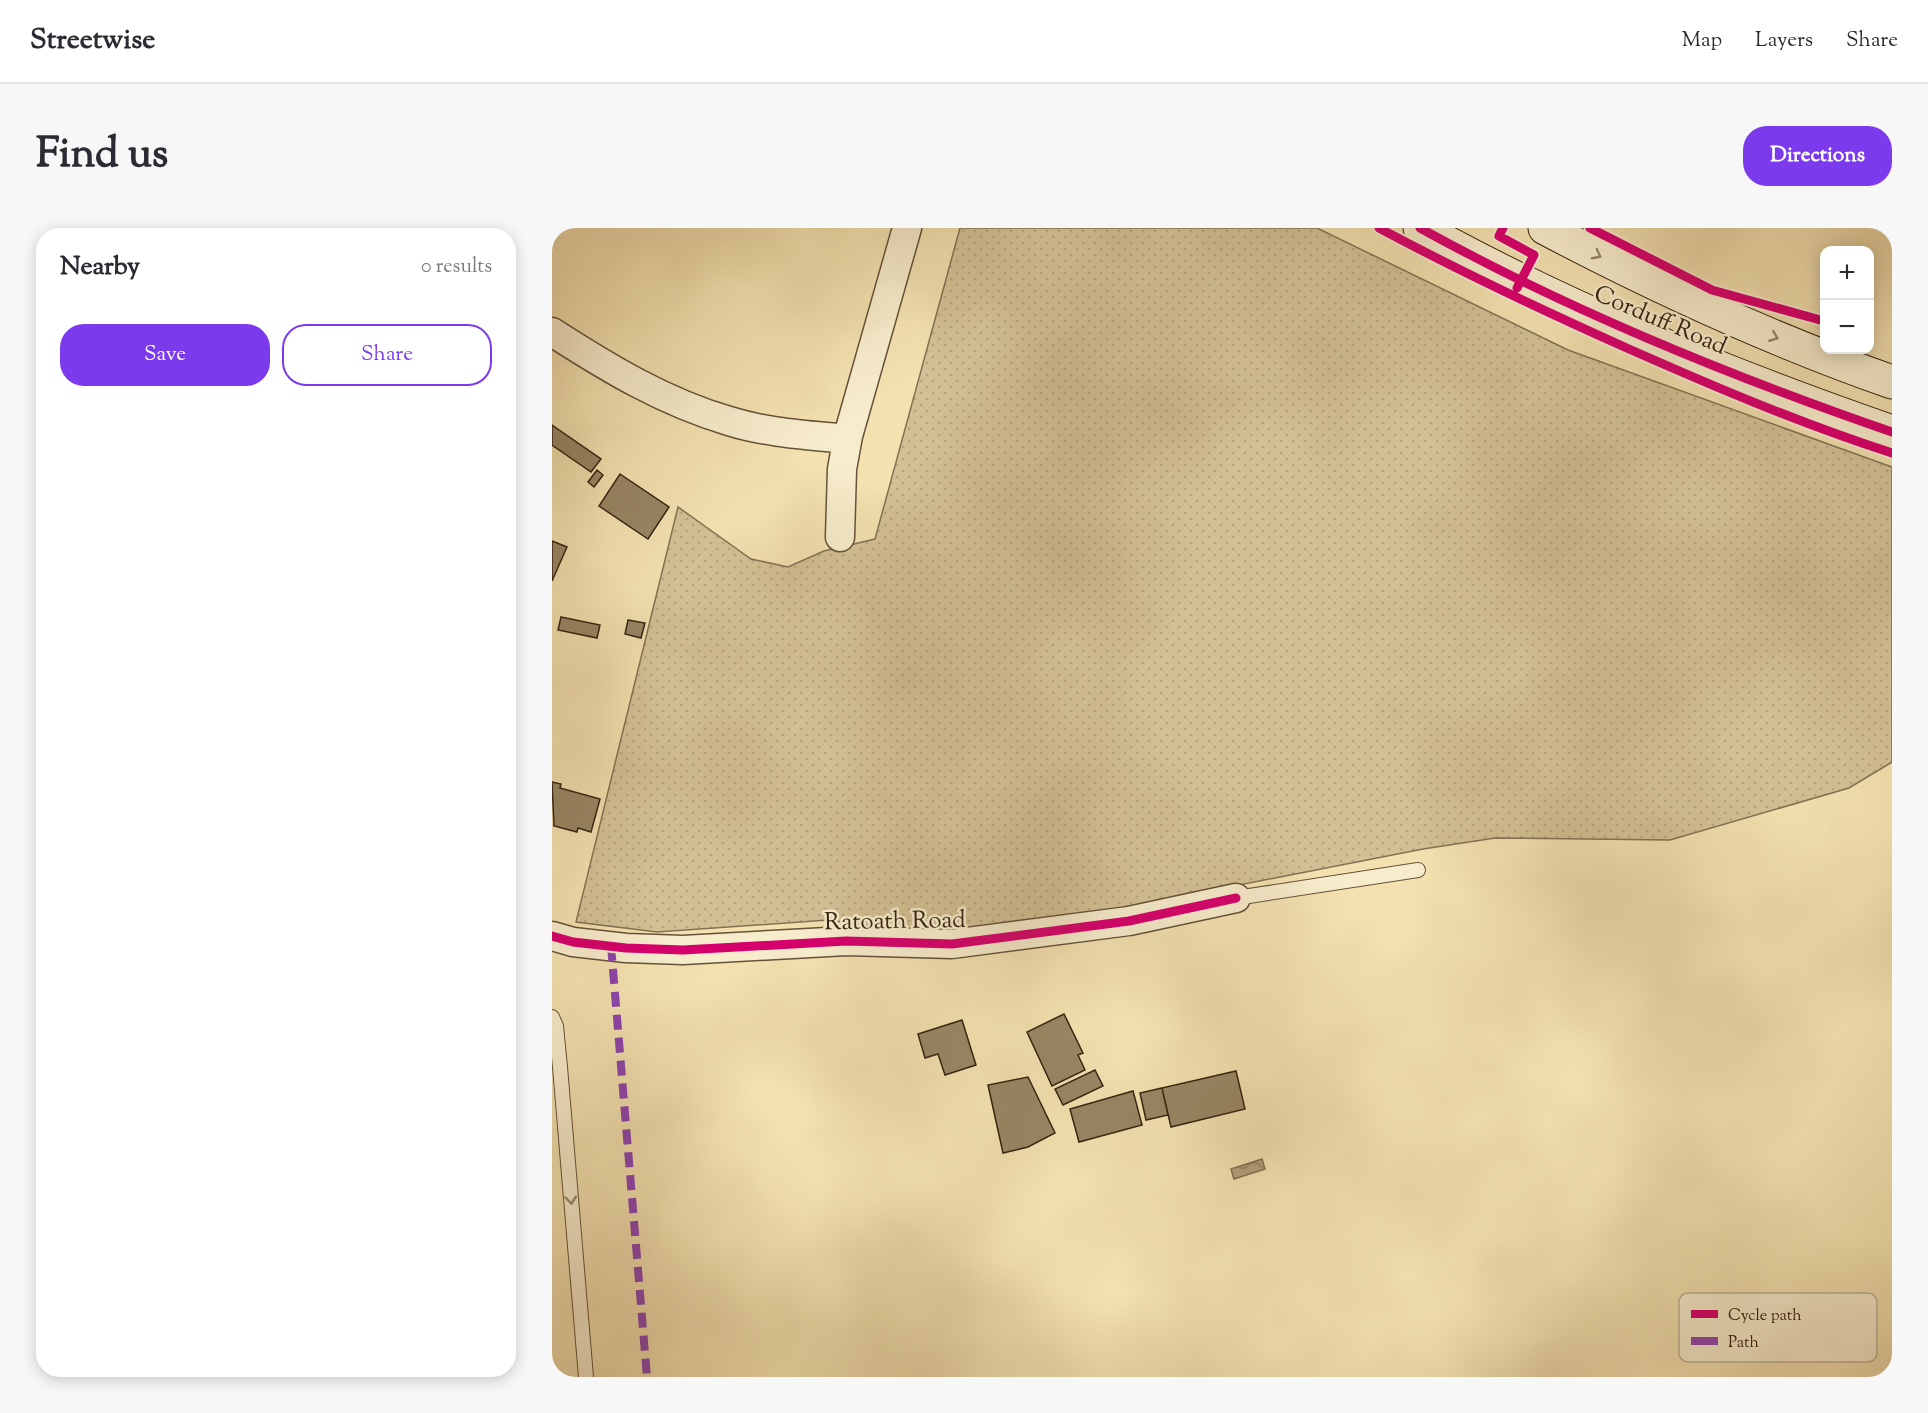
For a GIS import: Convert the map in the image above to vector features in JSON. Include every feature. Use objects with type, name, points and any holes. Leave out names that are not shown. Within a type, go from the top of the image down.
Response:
[{"type":"street","points":[[840,537],[842,469],[847,439],[907,228]]},
{"type":"street","name":"Corduff Road","points":[[1420,228],[1521,281],[1622,328],[1722,369],[1892,432]]},
{"type":"street","name":"Corduff Road","points":[[1545,228],[1613,264],[1730,319],[1892,382]]},
{"type":"street","points":[[552,332],[645,388],[683,406],[730,422],[776,431],[847,439]]},
{"type":"street","name":"Ratoath Road","points":[[552,936],[573,942],[618,947],[683,950],[846,941],[952,944],[1129,921],[1236,898]]},
{"type":"lane","name":"Ratoath Road","points":[[1236,898],[1418,870]]},
{"type":"lane","points":[[552,1017],[556,1026],[560,1068],[586,1377]]},
{"type":"shaded area","points":[[960,228],[1317,228],[1568,350],[1892,467],[1892,762],[1849,788],[1670,840],[1495,838],[1423,849],[1111,910],[935,935],[828,920],[657,932],[576,922],[678,507],[751,559],[788,567],[824,551],[875,539]]},
{"type":"water","points":[[1262,1159],[1265,1169],[1234,1179],[1231,1169]]},
{"type":"building","points":[[552,425],[601,459],[591,472],[552,445]]},
{"type":"building","points":[[597,470],[603,475],[594,487],[588,482]]},
{"type":"building","points":[[620,474],[669,507],[648,539],[599,506]]},
{"type":"building","points":[[552,541],[567,547],[552,581]]},
{"type":"building","points":[[561,617],[600,625],[597,638],[558,630]]},
{"type":"building","points":[[628,620],[645,623],[641,638],[625,634]]},
{"type":"building","points":[[552,782],[561,784],[560,788],[600,799],[591,832],[578,828],[577,832],[554,826]]},
{"type":"building","points":[[1064,1014],[1083,1053],[1078,1055],[1085,1070],[1052,1086],[1027,1032]]},
{"type":"building","points":[[962,1020],[976,1065],[945,1075],[938,1054],[925,1058],[918,1034]]},
{"type":"building","points":[[1095,1070],[1103,1086],[1063,1105],[1055,1089]]},
{"type":"building","points":[[1236,1071],[1245,1109],[1171,1127],[1162,1088]]},
{"type":"building","points":[[1028,1077],[1055,1133],[1028,1147],[1003,1153],[988,1085]]},
{"type":"building","points":[[1162,1088],[1168,1115],[1146,1120],[1140,1093]]},
{"type":"building","points":[[1133,1091],[1142,1125],[1079,1142],[1070,1109]]},
{"type":"marked path","points":[[611,946],[647,1377]]},
{"type":"cycle path","points":[[1379,228],[1503,291],[1661,363],[1792,417],[1892,453]]},
{"type":"cycle path","points":[[1420,228],[1534,287],[1651,340],[1831,411],[1892,432]]},
{"type":"cycle path","points":[[1503,228],[1499,236],[1534,255],[1517,288]]},
{"type":"cycle path","points":[[1590,228],[1712,290],[1820,320]]},
{"type":"cycle path","points":[[552,936],[573,942],[626,948],[683,950],[846,941],[952,944],[1129,921],[1236,898]]}]
